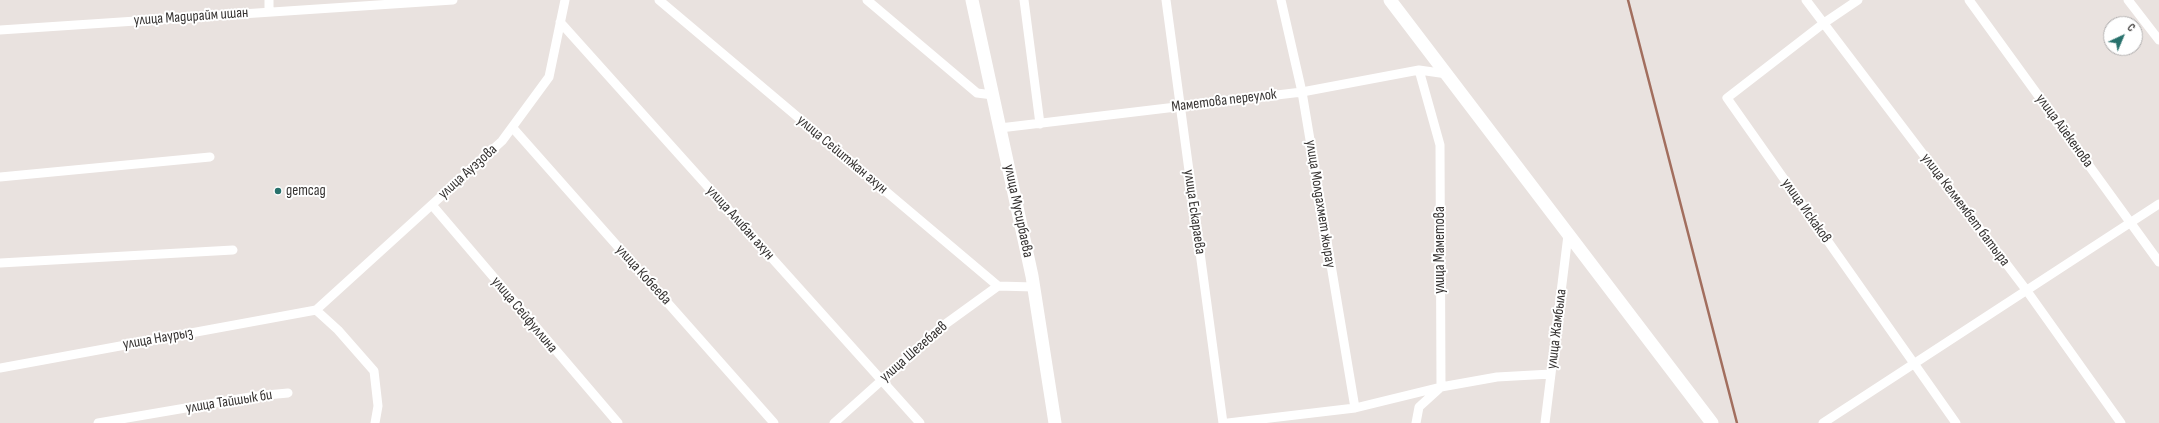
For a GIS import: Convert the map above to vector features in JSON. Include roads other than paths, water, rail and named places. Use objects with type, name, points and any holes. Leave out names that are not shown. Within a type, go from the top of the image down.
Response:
[{"type":"main road","name":"улица Мусирбаева","points":[[972,0],[1034,287],[1054,423]]},
{"type":"main road","points":[[1390,0],[1712,423]]},
{"type":"street","points":[[269,0],[269,12]]},
{"type":"street","name":"улица Мадирайм ишан","points":[[0,30],[454,0]]},
{"type":"street","name":"улица Ауэзова","points":[[316,310],[502,141],[549,77],[564,0]]},
{"type":"street","name":"улица Сейитжан ахун","points":[[659,0],[998,286]]},
{"type":"street","points":[[866,0],[977,93],[993,95]]},
{"type":"street","points":[[1024,0],[1040,124]]},
{"type":"street","name":"улица Ескараева","points":[[1166,0],[1179,107],[1223,423]]},
{"type":"street","name":"улица Молдахмет жырау","points":[[1281,0],[1302,92],[1355,408]]},
{"type":"street","name":"улица Келмембет батыра","points":[[1806,0],[2027,292],[2121,423]]},
{"type":"street","points":[[1824,23],[1858,0]]},
{"type":"street","name":"улица Айекенова","points":[[1969,0],[2129,223],[2159,262]]},
{"type":"street","points":[[2128,0],[2159,40]]},
{"type":"street","name":"улица Алибан ахун","points":[[560,22],[920,423]]},
{"type":"street","name":"улица Искаков","points":[[1824,23],[1727,98],[1956,423]]},
{"type":"street","name":"Маметова переулок","points":[[1000,128],[1302,92],[1419,70],[1446,74]]},
{"type":"street","name":"улица Маметова","points":[[1419,70],[1440,145],[1440,386]]},
{"type":"street","name":"улица Кобеева","points":[[512,127],[774,423]]},
{"type":"street","points":[[0,177],[210,158]]},
{"type":"street","points":[[1823,423],[2027,292],[2159,204]]},
{"type":"street","name":"улица Сейфуллина","points":[[432,205],[618,423]]},
{"type":"street","name":"улица Жамбыла","points":[[1545,423],[1568,235]]},
{"type":"street","points":[[0,263],[233,250]]},
{"type":"street","points":[[998,286],[1034,287]]},
{"type":"street","name":"улица Шегебаев","points":[[834,423],[940,328],[998,286]]},
{"type":"street","points":[[316,310],[338,330],[374,371],[378,406],[375,423]]},
{"type":"street","name":"улица Наурыз","points":[[0,368],[316,310]]},
{"type":"street","points":[[1228,423],[1355,408],[1440,386],[1498,377],[1551,374]]},
{"type":"street","points":[[1416,423],[1419,407],[1440,386]]},
{"type":"street","name":"улица Тайшык би","points":[[98,423],[256,396],[288,393]]},
{"type":"waterway","points":[[1628,0],[1737,423]]},
{"type":"place","name":"детсад","points":[[278,191]]}]
